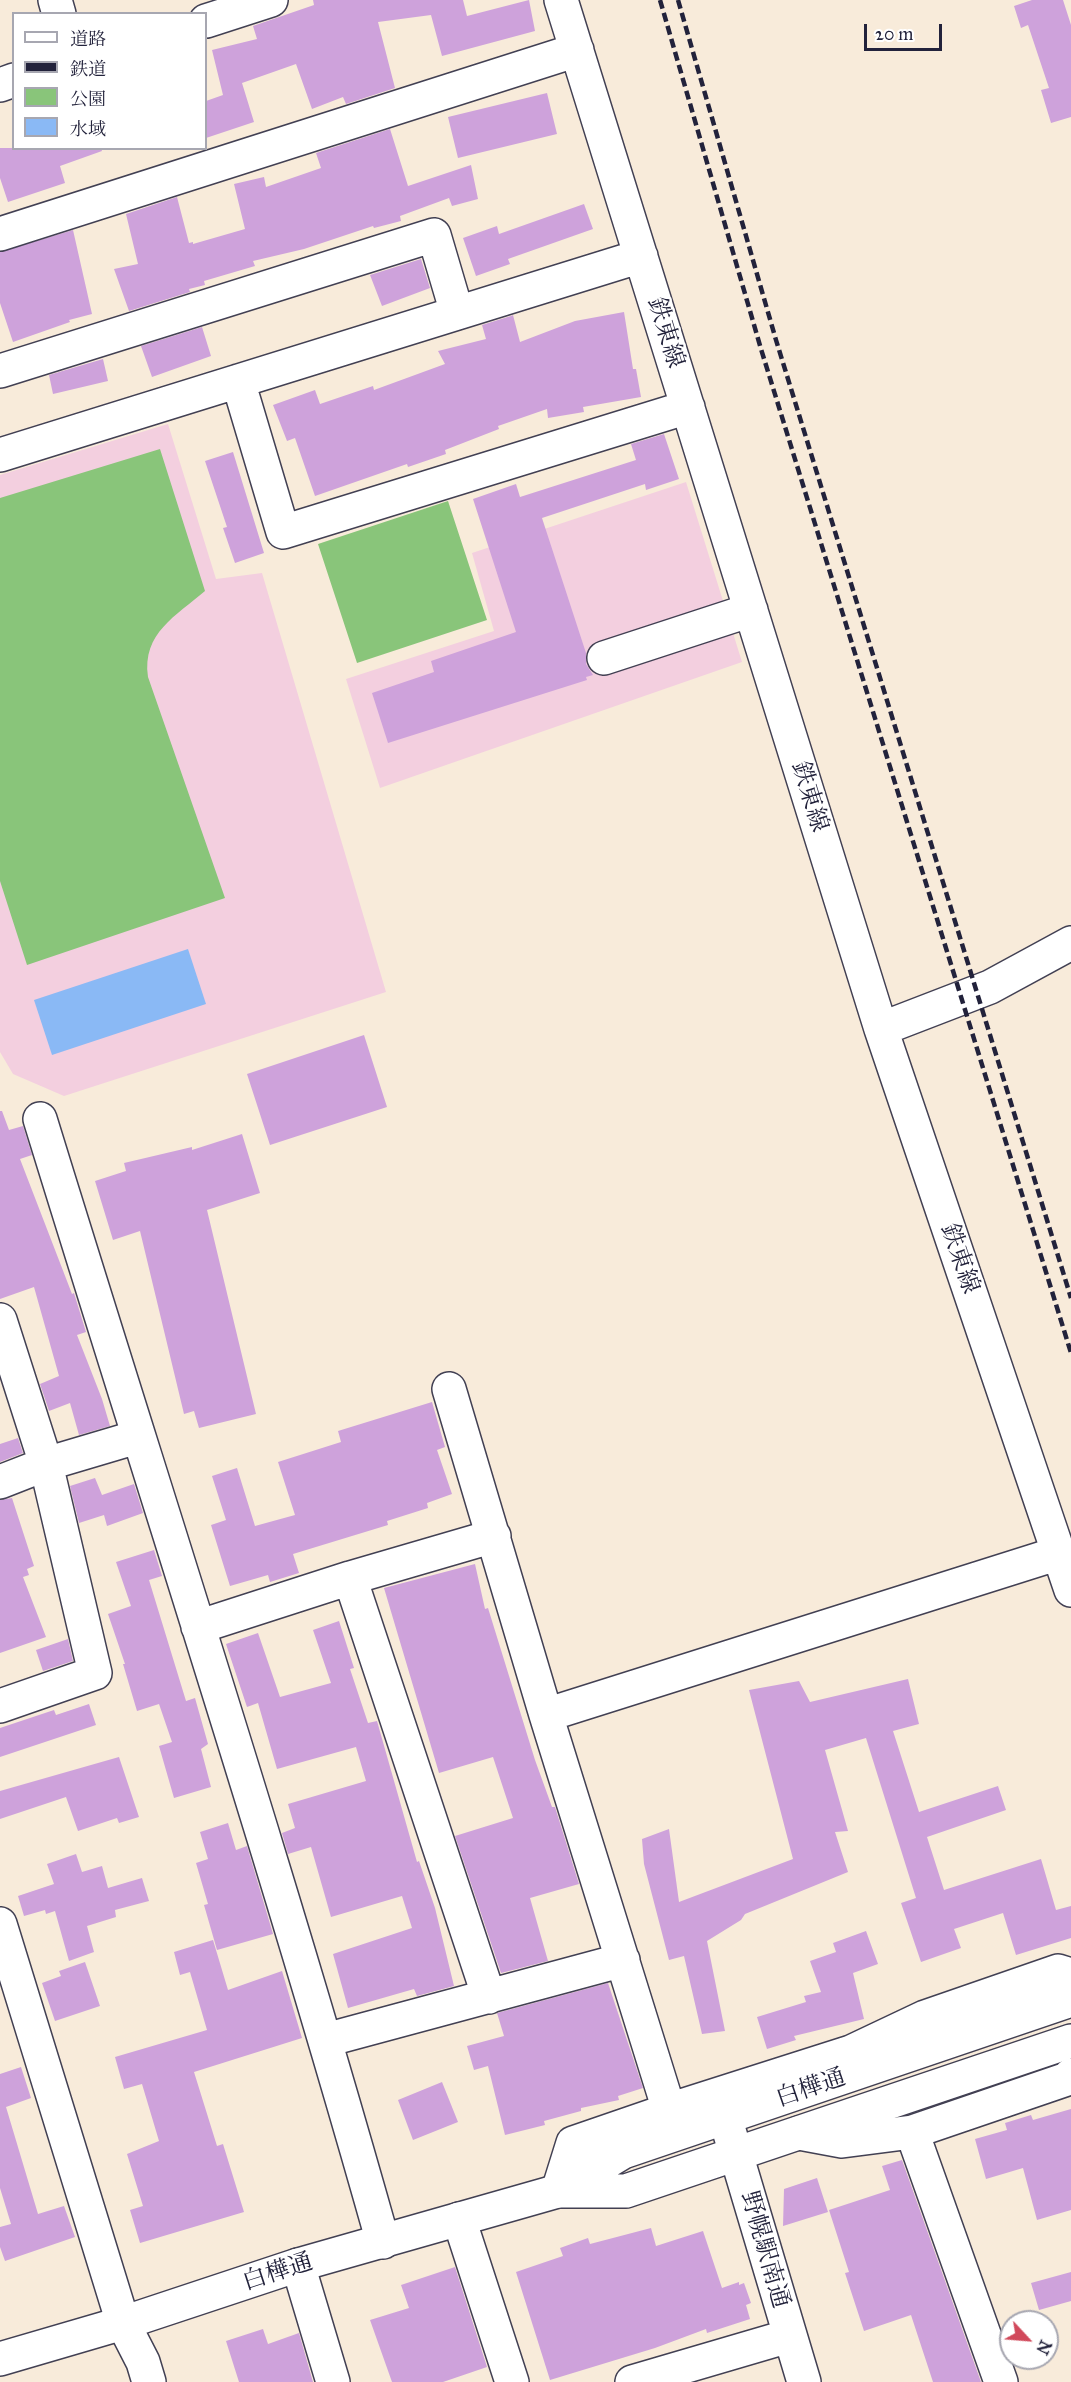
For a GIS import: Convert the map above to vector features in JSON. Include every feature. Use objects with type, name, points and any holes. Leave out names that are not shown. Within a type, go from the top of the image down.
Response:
[{"type":"street","points":[[210,13],[271,0]]},
{"type":"street","name":"鉄東線","points":[[561,0],[882,1029],[1071,1590]]},
{"type":"street","points":[[0,234],[577,50]]},
{"type":"street","points":[[0,371],[434,235],[457,313]]},
{"type":"street","points":[[0,455],[641,256]]},
{"type":"street","points":[[238,381],[283,532],[688,407]]},
{"type":"street","points":[[604,658],[752,610]]},
{"type":"street","points":[[882,1029],[990,987],[1071,943]]},
{"type":"street","points":[[40,1119],[326,2040],[384,2242]]},
{"type":"street","points":[[0,1320],[46,1464],[95,1673],[0,1706]]},
{"type":"street","points":[[448,1389],[546,1715],[669,2110]]},
{"type":"street","points":[[0,1482],[46,1464],[137,1437]]},
{"type":"street","points":[[198,1627],[350,1578],[494,1536]]},
{"type":"street","points":[[546,1715],[1059,1553]]},
{"type":"street","points":[[350,1578],[489,1997]]},
{"type":"street","points":[[0,1924],[123,2323],[143,2362],[149,2382]]},
{"type":"street","points":[[326,2040],[623,1960]]},
{"type":"street","points":[[558,2191],[573,2143],[851,2052],[924,2018],[1058,1971],[1071,1975]]},
{"type":"street","name":"白樺通","points":[[0,2359],[123,2323],[298,2265],[558,2191],[623,2152],[1071,2000]]},
{"type":"street","name":"白樺通","points":[[558,2191],[626,2191],[1071,2041]]},
{"type":"street","points":[[799,2133],[842,2141],[912,2132],[1067,2079],[1071,2075]]},
{"type":"street","name":"野幌駅南通","points":[[725,2117],[804,2382]]},
{"type":"street","points":[[912,2132],[1001,2382]]},
{"type":"street","points":[[459,2219],[512,2382]]},
{"type":"street","points":[[298,2265],[333,2382]]},
{"type":"street","points":[[632,2382],[686,2375],[789,2336]]},
{"type":"shaded area","points":[[168,424],[216,579],[262,573],[386,992],[64,1096],[13,1074],[0,1052],[0,475]]},
{"type":"shaded area","points":[[686,482],[742,662],[380,788],[346,679],[494,631],[472,553]]},
{"type":"green space","points":[[160,449],[205,591],[163,627],[156,637],[150,649],[148,677],[225,898],[27,965],[0,881],[0,498]]},
{"type":"green space","points":[[448,501],[487,620],[357,663],[318,544]]},
{"type":"water","points":[[188,949],[206,1004],[52,1055],[34,1000]]},
{"type":"building","points":[[313,0],[463,0],[467,16],[529,0],[535,31],[442,56],[431,15],[378,22],[395,88],[346,104],[343,97],[312,109],[296,64],[242,83],[254,122],[207,138],[207,101],[223,95],[212,50],[257,39],[253,26],[314,5]]},
{"type":"building","points":[[1032,0],[1063,0],[1071,25],[1071,117],[1051,123],[1041,90],[1049,88],[1028,25],[1021,28],[1014,6]]},
{"type":"building","points":[[547,93],[557,134],[458,158],[448,117]]},
{"type":"building","points":[[390,129],[408,186],[471,165],[478,199],[452,206],[449,198],[400,216],[401,221],[374,228],[373,226],[304,249],[253,261],[255,266],[204,281],[205,285],[189,289],[190,292],[129,311],[114,269],[138,264],[126,214],[177,197],[189,243],[193,242],[193,244],[245,229],[234,184],[264,177],[266,187],[321,168],[316,153]]},
{"type":"building","points":[[0,148],[102,151],[60,166],[65,183],[8,202],[0,178]]},
{"type":"building","points":[[584,204],[593,229],[508,259],[510,264],[476,276],[463,238],[497,226],[499,234]]},
{"type":"building","points":[[73,230],[92,314],[69,320],[70,322],[13,342],[0,303],[0,252]]},
{"type":"building","points":[[421,259],[430,288],[382,306],[370,275]]},
{"type":"building","points":[[624,312],[633,369],[636,369],[641,397],[583,407],[584,412],[548,418],[547,409],[498,426],[499,429],[445,450],[446,454],[408,467],[407,464],[315,496],[295,438],[287,441],[273,405],[315,390],[320,404],[373,386],[374,390],[445,364],[438,351],[486,339],[482,325],[513,315],[520,342],[575,321]]},
{"type":"building","points":[[202,327],[211,356],[152,377],[141,346]]},
{"type":"building","points":[[103,359],[108,381],[53,394],[49,375]]},
{"type":"building","points":[[664,434],[679,479],[646,490],[645,484],[542,518],[586,653],[586,664],[593,675],[586,677],[587,680],[388,743],[372,693],[434,672],[431,661],[516,632],[473,499],[516,484],[520,497],[636,460],[631,444]]},
{"type":"building","points":[[233,452],[264,553],[235,563],[223,528],[227,527],[205,461]]},
{"type":"building","points":[[364,1035],[387,1107],[270,1145],[247,1074]]},
{"type":"building","points":[[0,1111],[2,1111],[9,1130],[23,1126],[32,1155],[20,1159],[72,1294],[74,1293],[86,1332],[77,1335],[110,1426],[79,1435],[70,1403],[49,1411],[40,1384],[59,1376],[34,1287],[0,1299]]},
{"type":"building","points":[[242,1134],[260,1193],[207,1210],[256,1414],[199,1428],[194,1411],[184,1414],[140,1231],[113,1240],[95,1181],[126,1171],[124,1163],[192,1147],[192,1150]]},
{"type":"building","points":[[432,1402],[445,1447],[437,1450],[452,1494],[427,1503],[428,1508],[387,1521],[388,1525],[293,1554],[299,1573],[270,1582],[268,1575],[230,1586],[211,1525],[226,1520],[212,1476],[237,1468],[255,1526],[295,1515],[278,1462],[341,1442],[338,1431]]},
{"type":"building","points":[[18,1438],[23,1453],[0,1462],[0,1444]]},
{"type":"building","points":[[95,1478],[102,1495],[134,1484],[143,1513],[107,1526],[104,1515],[79,1523],[70,1486]]},
{"type":"building","points":[[12,1498],[34,1566],[27,1569],[29,1575],[23,1577],[46,1637],[0,1653],[0,1500]]},
{"type":"building","points":[[154,1550],[162,1576],[149,1580],[186,1701],[195,1698],[208,1744],[201,1749],[211,1787],[174,1798],[159,1746],[172,1742],[159,1704],[137,1711],[123,1664],[125,1664],[108,1614],[131,1606],[116,1562]]},
{"type":"building","points":[[475,1564],[485,1609],[488,1608],[535,1760],[552,1807],[555,1807],[579,1884],[530,1898],[548,1961],[501,1973],[455,1836],[513,1818],[493,1757],[439,1773],[384,1588]]},
{"type":"building","points":[[339,1621],[354,1668],[350,1669],[368,1723],[377,1721],[417,1862],[419,1861],[435,1908],[454,1986],[417,1996],[414,1989],[348,2008],[333,1954],[412,1928],[402,1896],[331,1917],[311,1847],[288,1854],[282,1833],[295,1828],[288,1804],[366,1781],[356,1747],[277,1769],[258,1703],[247,1707],[226,1644],[258,1633],[280,1697],[331,1683],[313,1630]]},
{"type":"building","points":[[68,1639],[73,1661],[43,1671],[36,1650]]},
{"type":"building","points":[[908,1679],[919,1724],[893,1731],[919,1812],[998,1786],[1006,1810],[927,1837],[944,1890],[1041,1859],[1056,1910],[1071,1906],[1071,1938],[1016,1955],[1003,1913],[954,1929],[961,1948],[921,1962],[901,1903],[916,1898],[866,1738],[825,1750],[848,1831],[835,1832],[848,1872],[745,1914],[741,1920],[707,1941],[725,2031],[702,2034],[684,1956],[669,1960],[644,1864],[642,1839],[669,1829],[679,1902],[793,1859],[749,1690],[799,1681],[810,1702]]},
{"type":"building","points":[[89,1704],[96,1725],[0,1757],[0,1728],[54,1710],[56,1715]]},
{"type":"building","points":[[119,1757],[139,1817],[119,1823],[117,1818],[78,1831],[66,1797],[0,1819],[0,1791]]},
{"type":"building","points":[[228,1823],[236,1850],[247,1846],[273,1934],[217,1950],[204,1905],[208,1904],[196,1863],[208,1859],[200,1832]]},
{"type":"building","points":[[76,1854],[82,1872],[102,1866],[108,1888],[142,1878],[149,1901],[115,1910],[116,1917],[87,1926],[94,1952],[69,1961],[55,1911],[46,1914],[45,1910],[24,1916],[18,1896],[54,1884],[47,1864]]},
{"type":"building","points":[[866,1931],[878,1964],[853,1973],[864,2019],[794,2036],[796,2040],[767,2049],[757,2017],[806,2002],[804,1996],[821,1992],[810,1961],[836,1952],[833,1943]]},
{"type":"building","points":[[213,1940],[228,1990],[282,1971],[302,2038],[194,2072],[217,2146],[223,2144],[244,2212],[140,2243],[130,2210],[143,2206],[127,2154],[159,2141],[142,2084],[124,2089],[115,2057],[207,2030],[190,1972],[180,1975],[174,1952]]},
{"type":"building","points":[[85,1962],[100,2006],[55,2021],[42,1983],[61,1976],[59,1971]]},
{"type":"building","points":[[608,1983],[643,2088],[618,2096],[619,2100],[581,2108],[581,2111],[544,2121],[545,2125],[505,2135],[488,2066],[474,2070],[467,2046],[504,2036],[497,2013]]},
{"type":"building","points":[[21,2067],[31,2098],[6,2107],[38,2214],[64,2206],[75,2237],[5,2261],[0,2247],[0,2227],[11,2224],[0,2188],[0,2074]]},
{"type":"building","points":[[442,2082],[458,2122],[413,2140],[398,2100]]},
{"type":"building","points":[[1071,2109],[1071,2210],[1037,2220],[1023,2168],[986,2179],[975,2139],[1007,2130],[1005,2123],[1031,2115],[1033,2120]]},
{"type":"building","points":[[902,2160],[981,2382],[933,2382],[911,2315],[864,2331],[845,2273],[849,2272],[829,2210],[890,2190],[882,2166]]},
{"type":"building","points":[[817,2178],[828,2212],[783,2226],[784,2189]]},
{"type":"building","points":[[651,2228],[656,2246],[703,2231],[722,2288],[739,2282],[739,2285],[744,2283],[751,2303],[746,2305],[750,2319],[707,2333],[706,2329],[655,2348],[550,2380],[516,2272],[563,2256],[560,2248],[588,2238],[590,2244]]},
{"type":"building","points":[[455,2267],[487,2367],[443,2382],[392,2382],[370,2320],[409,2308],[401,2285]]},
{"type":"building","points":[[1071,2272],[1071,2301],[1039,2310],[1031,2283]]},
{"type":"building","points":[[263,2329],[268,2344],[299,2333],[313,2382],[239,2382],[226,2341]]},
{"type":"railway","points":[[660,0],[761,349],[1071,1353]]},
{"type":"railway","points":[[678,0],[776,340],[1071,1298]]}]
